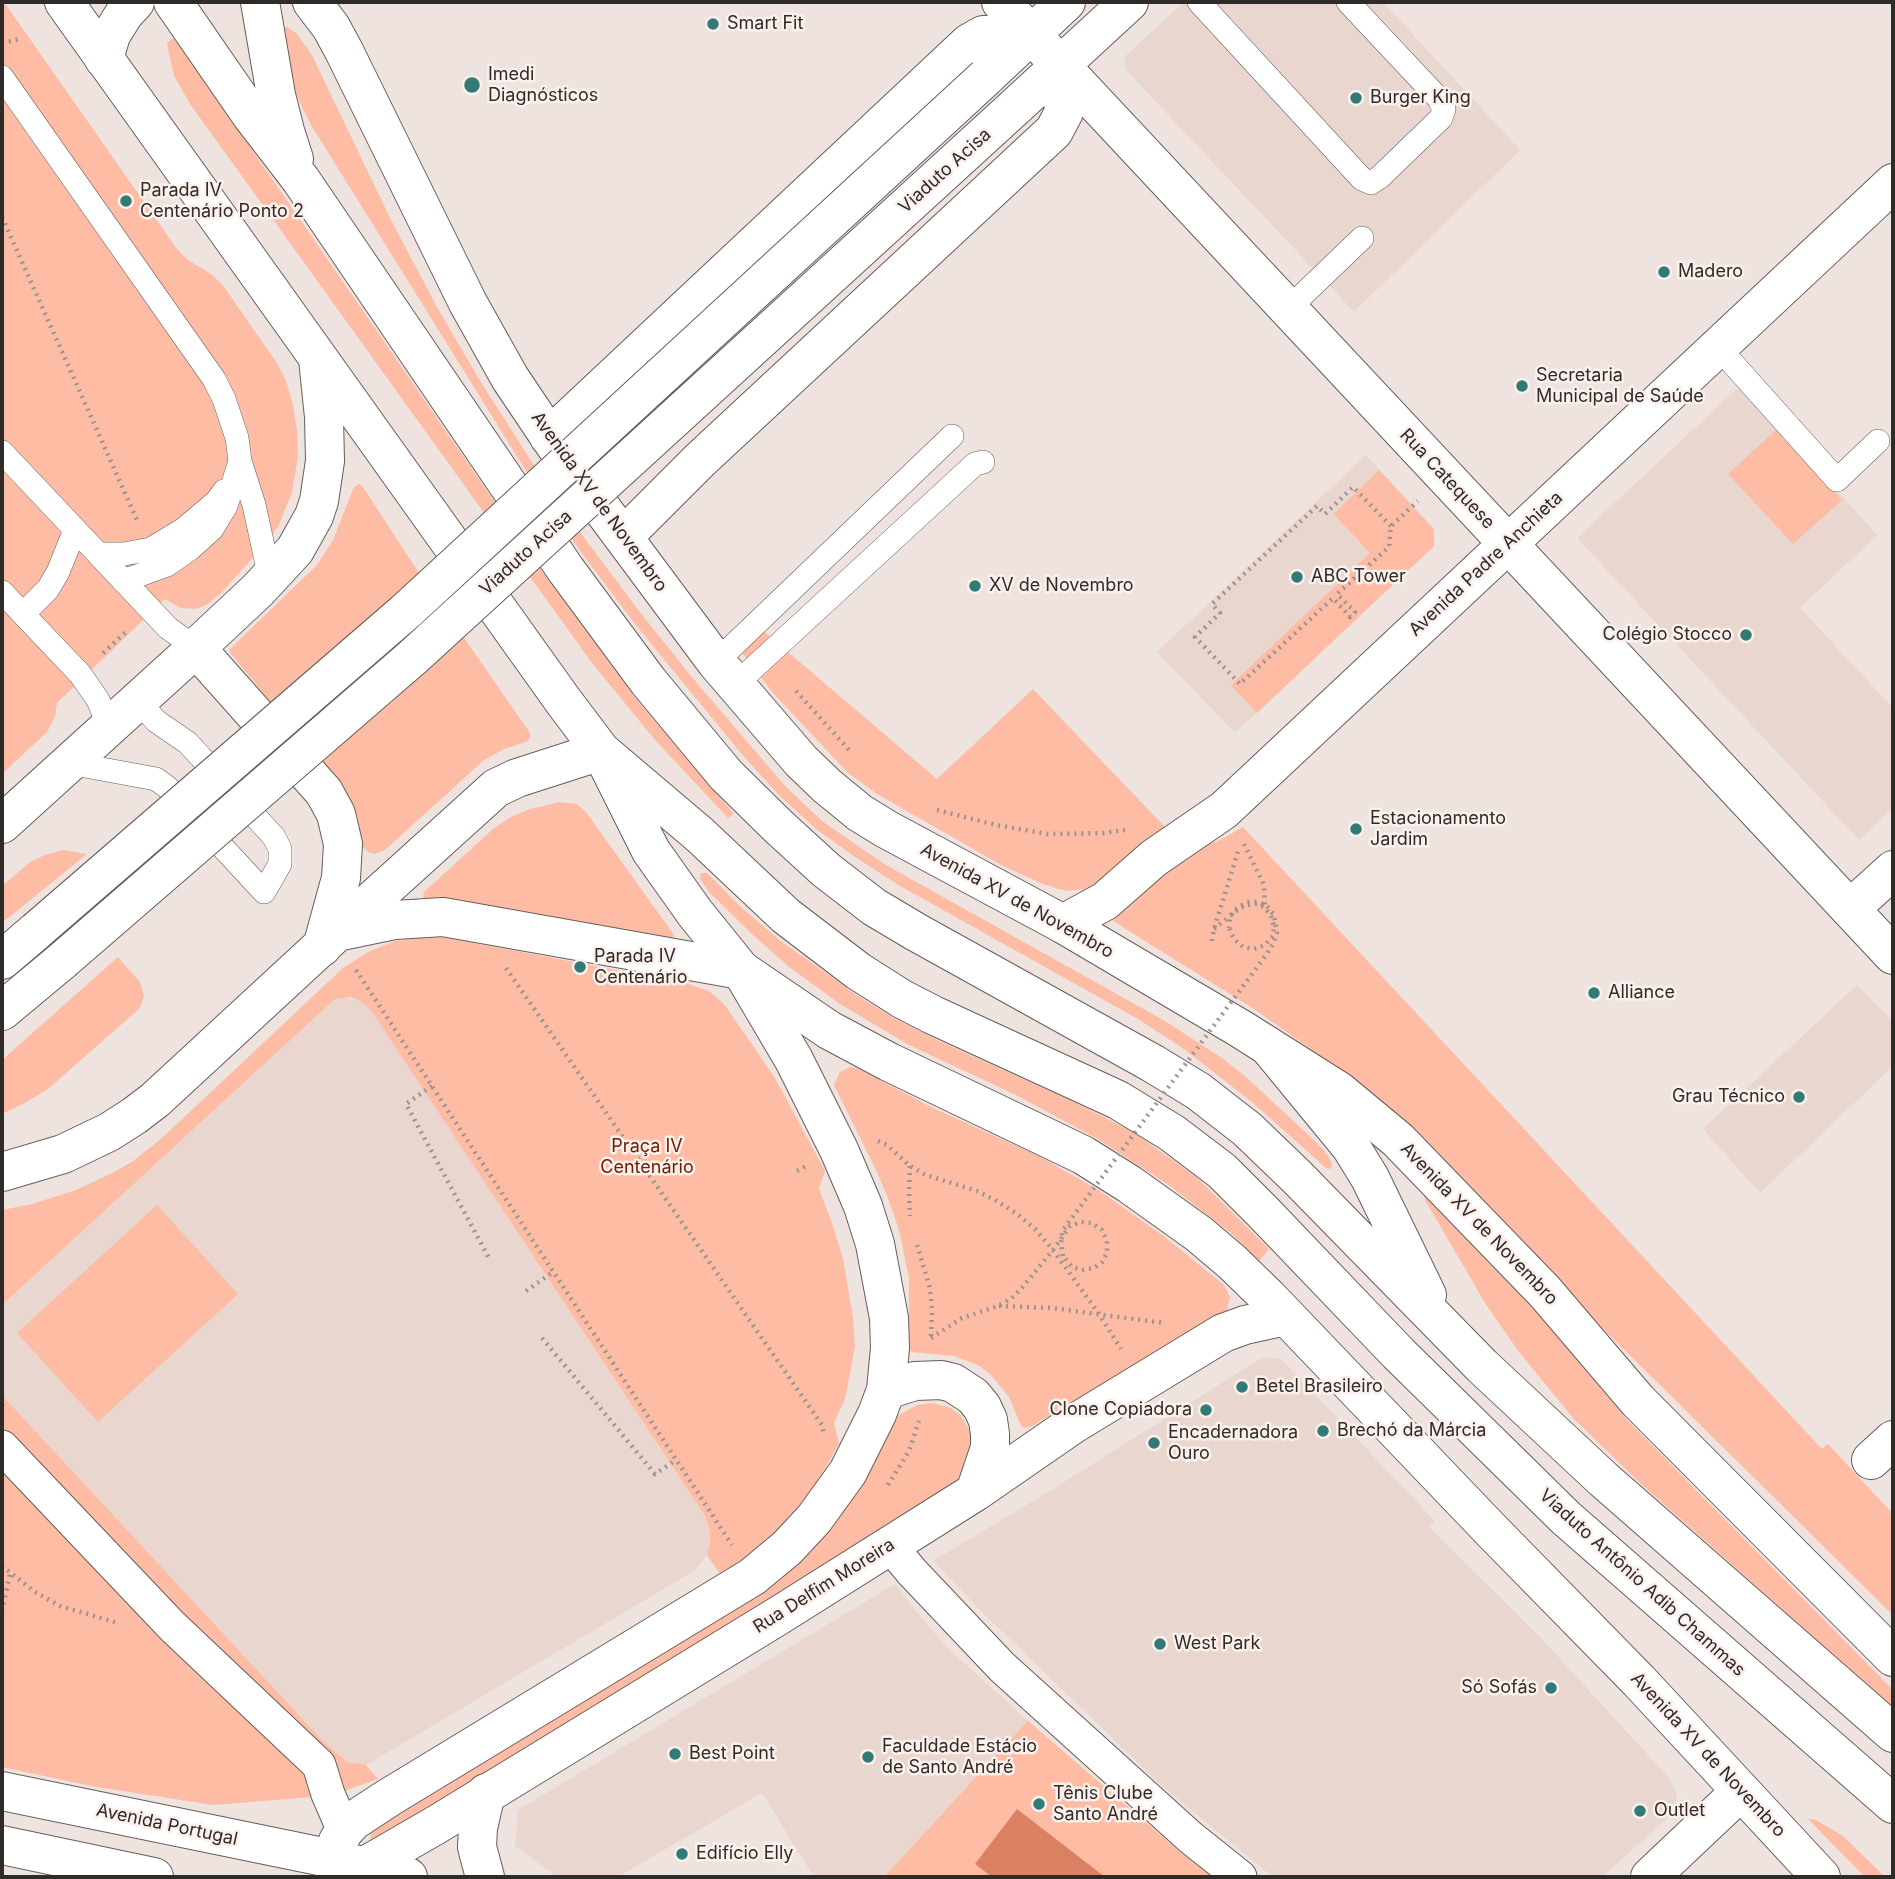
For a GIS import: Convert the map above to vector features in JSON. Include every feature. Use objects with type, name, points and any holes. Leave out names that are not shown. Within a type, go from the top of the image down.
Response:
[{"type":"main road","points":[[64,2],[601,751],[651,851],[695,913],[741,970],[794,1060],[839,1150],[863,1206],[875,1244],[889,1318],[890,1348],[886,1390],[877,1414],[848,1472],[814,1519],[787,1548],[752,1577],[353,1821],[346,1862]]},
{"type":"main road","points":[[104,59],[111,35],[135,2]]},
{"type":"main road","points":[[173,2],[251,115],[301,180],[566,570],[684,726],[726,775],[826,870],[874,906],[1152,1063],[1198,1091],[1247,1129],[1482,1366],[1603,1479],[1893,1733]]},
{"type":"main road","points":[[260,2],[282,119],[301,180]]},
{"type":"main road","name":"Avenida XV de Novembro","points":[[312,2],[331,27],[344,51],[468,303],[510,378],[549,437],[623,537],[737,669],[801,761],[860,813],[886,829],[1063,924],[1339,1091],[1398,1140],[1545,1292],[1638,1401],[1893,1657]]},
{"type":"main road","name":"Rua Catequese","points":[[1000,2],[1893,955]]},
{"type":"main road","points":[[2,960],[405,612],[1066,2]]},
{"type":"main road","name":"Viaduto Acisa","points":[[2,1010],[412,658],[1129,2]]},
{"type":"main road","points":[[549,437],[969,43],[983,34],[1031,34]]},
{"type":"main road","points":[[623,537],[699,460],[1054,131],[1064,111],[1060,66]]},
{"type":"main road","name":"Avenida Padre Anchieta","points":[[1063,924],[1105,901],[1154,858],[1224,810],[1893,183]]},
{"type":"main road","points":[[2,824],[196,648],[270,578],[295,550],[314,516],[323,478],[324,417],[317,357]]},
{"type":"main road","points":[[617,374],[622,407],[639,435],[667,454],[699,460]]},
{"type":"main road","points":[[196,648],[324,792],[336,814],[343,844],[341,878],[329,940]]},
{"type":"main road","points":[[2,1172],[63,1154],[109,1132],[155,1100],[496,788],[517,778],[601,751]]},
{"type":"main road","name":"Viaduto Antônio Adib Chammas","points":[[601,751],[700,835],[786,916],[858,971],[933,1016],[1118,1100],[1172,1133],[1222,1171],[1398,1353],[1566,1518],[1893,1804]]},
{"type":"main road","points":[[1850,909],[1893,870]]},
{"type":"main road","points":[[329,940],[395,920],[443,917],[741,970]]},
{"type":"main road","name":"Avenida XV de Novembro","points":[[741,970],[829,1030],[889,1062],[1083,1155],[1129,1184],[1215,1248],[1261,1289],[1639,1681],[1821,1877]]},
{"type":"main road","points":[[1268,1046],[1352,1147],[1370,1178],[1441,1325]]},
{"type":"main road","name":"Rua Delfim Moreira","points":[[346,1862],[436,1825],[778,1616],[975,1492],[1072,1425],[1223,1333],[1286,1316]]},
{"type":"main road","points":[[886,1390],[915,1381],[941,1380],[953,1382],[973,1396],[988,1420],[990,1434],[990,1448],[975,1492]]},
{"type":"main road","name":"Avenida Portugal","points":[[2,1791],[408,1877]]},
{"type":"main road","points":[[1650,1877],[1741,1791]]},
{"type":"main road","points":[[485,1877],[477,1847],[478,1828],[486,1793]]},
{"type":"main road","points":[[2,1845],[155,1877]]},
{"type":"street","points":[[2,1447],[172,1626],[319,1765],[346,1862]]},
{"type":"street","points":[[894,1542],[902,1560],[912,1572],[1002,1667],[1190,1837],[1240,1877]]},
{"type":"lane","points":[[1199,2],[1362,179],[1371,183],[1441,118],[1444,109],[1439,99],[1348,2]]},
{"type":"lane","points":[[2,77],[214,379],[232,420],[236,471],[226,506],[212,529],[175,560],[161,568],[123,581]]},
{"type":"lane","points":[[1288,309],[1362,238]]},
{"type":"lane","points":[[1718,347],[1837,480],[1878,441]]},
{"type":"lane","points":[[737,669],[952,436]]},
{"type":"lane","points":[[2,452],[168,628],[196,648]]},
{"type":"lane","points":[[737,669],[975,464],[983,462]]},
{"type":"lane","points":[[97,554],[124,554],[151,549],[174,536],[216,501],[236,471]]},
{"type":"lane","points":[[236,471],[254,505],[270,578]]},
{"type":"lane","points":[[23,614],[48,589],[75,530]]},
{"type":"lane","points":[[2,592],[80,674],[98,700],[109,727]]},
{"type":"lane","points":[[69,763],[156,779],[167,787],[264,892],[280,864],[280,849],[274,837],[188,743],[156,721],[138,701]]},
{"type":"path","points":[[2,43],[20,39]]},
{"type":"path","points":[[2,217],[151,549]]},
{"type":"path","points":[[1391,526],[1353,486],[1325,514],[1317,506],[1212,604],[1220,613],[1195,638],[1240,684],[1333,598],[1350,617],[1355,612],[1337,594],[1389,547],[1391,526],[1412,506]]},
{"type":"path","points":[[99,656],[128,630]]},
{"type":"path","points":[[737,669],[801,695],[853,754]]},
{"type":"path","points":[[936,810],[1048,834]]},
{"type":"path","points":[[1212,940],[1242,840],[1264,885],[1265,908]]},
{"type":"path","points":[[931,1338],[962,1318],[998,1306],[1013,1297],[1053,1250],[1070,1226],[1081,1222],[1091,1223],[1102,1230],[1107,1241],[1107,1253],[1102,1262],[1094,1268],[1082,1270],[1072,1266],[1063,1256],[1061,1243],[1063,1230],[1266,955],[1277,933],[1274,915],[1267,906],[1258,902],[1247,902],[1233,911],[1230,919],[1229,928],[1234,939],[1243,947],[1254,949],[1265,945],[1273,936],[1273,926],[1271,916],[1258,904],[1240,908],[1214,929]]},
{"type":"path","points":[[504,965],[822,1425],[825,1437]]},
{"type":"path","points":[[356,970],[735,1550]]},
{"type":"path","points":[[432,1086],[406,1104],[489,1258]]},
{"type":"path","points":[[873,1139],[887,1145],[910,1166],[995,1200],[1036,1230],[1099,1314],[1142,1383]]},
{"type":"path","points":[[910,1166],[909,1214],[912,1225]]},
{"type":"path","points":[[915,1237],[930,1287],[930,1346]]},
{"type":"path","points":[[526,1291],[553,1272]]},
{"type":"path","points":[[998,1306],[1052,1308],[1170,1324]]},
{"type":"path","points":[[542,1338],[655,1474],[676,1460]]},
{"type":"path","points":[[2,1405],[2,1411]]},
{"type":"path","points":[[2,1566],[34,1592],[60,1606],[127,1626],[172,1626]]},
{"type":"path","points":[[2,1611],[10,1574]]},
{"type":"shaded area","points":[[1184,2],[1383,2],[1520,150],[1354,312],[1126,70],[1124,57]]},
{"type":"shaded area","name":"Colégio Stocco","points":[[1742,384],[1877,535],[1800,608],[1893,708],[1893,808],[1859,840],[1577,538]]},
{"type":"shaded area","points":[[1366,455],[1434,529],[1434,546],[1235,733],[1157,652]]},
{"type":"shaded area","name":"Grau Técnico","points":[[1857,985],[1893,1022],[1893,1066],[1760,1193],[1703,1129]]},
{"type":"shaded area","points":[[345,997],[360,1001],[370,1009],[704,1514],[709,1527],[710,1543],[707,1555],[694,1571],[366,1765],[347,1762],[321,1739],[2,1395],[2,1305],[335,999]]},
{"type":"shaded area","points":[[1263,1357],[1281,1359],[1435,1521],[1429,1527],[1540,1637],[1670,1779],[1677,1796],[1673,1813],[1602,1877],[1273,1877],[1161,1785],[933,1561]]},
{"type":"shaded area","points":[[895,1584],[949,1649],[1028,1721],[1212,1877],[814,1877],[762,1793],[618,1877],[557,1877],[515,1846],[518,1810]]},
{"type":"shaded area","points":[[1017,1809],[1105,1877],[992,1877],[975,1864]]},
{"type":"green space","points":[[2,2],[177,249],[222,284],[277,363],[293,405],[298,456],[292,492],[278,527],[222,592],[208,604],[196,609],[181,608],[165,599],[57,703],[55,717],[47,732],[2,774]]},
{"type":"green space","points":[[287,27],[297,34],[312,55],[390,218],[438,309],[528,456],[574,524],[639,611],[786,787],[822,821],[886,865],[1165,1021],[1222,1058],[1316,1142],[1331,1161],[1330,1169],[1184,1049],[1138,1019],[900,886],[855,857],[816,829],[780,796],[745,758],[635,624],[581,552],[523,466],[311,125],[291,80],[283,28]]},
{"type":"green space","points":[[171,39],[177,41],[547,578],[633,695],[734,814],[728,818],[655,740],[592,663],[190,104],[174,76],[167,44]]},
{"type":"green space","points":[[1777,429],[1842,500],[1793,544],[1728,474]]},
{"type":"green space","points":[[1379,470],[1434,529],[1434,546],[1257,713],[1231,685],[1370,553],[1334,514]]},
{"type":"green space","points":[[359,484],[530,733],[526,742],[504,749],[484,760],[385,850],[374,854],[363,847],[357,815],[344,791],[229,650],[317,565],[333,540],[354,487]]},
{"type":"green space","points":[[761,629],[937,779],[1033,689],[1165,827],[1102,883],[1085,889],[1058,889],[1003,866],[877,794],[848,773],[773,693],[739,649]]},
{"type":"green space","points":[[560,802],[577,804],[586,812],[672,932],[674,936],[671,940],[423,897],[424,892],[494,828],[530,809]]},
{"type":"green space","points":[[1243,827],[1822,1449],[1828,1444],[1893,1514],[1893,1615],[1343,1072],[1254,1009],[1113,921],[1114,915],[1188,853]]},
{"type":"green space","points":[[63,850],[87,854],[2,923],[2,886],[30,862]]},
{"type":"green space","points":[[701,873],[707,873],[778,939],[894,1018],[1133,1132],[1194,1175],[1269,1249],[1259,1261],[1232,1234],[1170,1186],[1098,1139],[1016,1095],[909,1045],[840,1004],[789,967],[754,936],[710,893],[700,879]]},
{"type":"green space","name":"Praça IV Centenário","points":[[436,936],[686,983],[709,991],[724,1004],[775,1078],[825,1171],[819,1189],[843,1259],[855,1347],[845,1399],[834,1423],[839,1444],[814,1488],[783,1525],[747,1557],[720,1574],[707,1555],[710,1543],[709,1527],[704,1514],[370,1009],[351,997],[335,999],[2,1305],[2,1210],[76,1190],[133,1161],[162,1138],[343,968],[368,952],[395,941]]},
{"type":"green space","points":[[118,957],[140,982],[144,996],[140,1008],[48,1089],[2,1114],[2,1060]]},
{"type":"green space","points":[[850,1067],[1039,1156],[1100,1191],[1165,1237],[1224,1285],[1230,1297],[1227,1310],[1032,1426],[1021,1426],[1009,1397],[980,1366],[954,1356],[911,1352],[909,1278],[899,1230],[876,1170],[834,1085],[840,1072]]},
{"type":"green space","points":[[1424,1193],[1543,1313],[1628,1421],[1893,1690],[1893,1708],[1640,1483],[1574,1419],[1519,1352],[1485,1303],[1425,1200]]},
{"type":"green space","points":[[157,1205],[238,1294],[98,1422],[17,1333]]},
{"type":"green space","points":[[2,1395],[321,1739],[347,1762],[366,1765],[378,1779],[344,1791],[313,1797],[213,1805],[91,1786],[2,1767]]},
{"type":"green space","points":[[933,1403],[951,1408],[960,1415],[973,1435],[974,1442],[961,1477],[783,1593],[377,1838],[371,1839],[373,1830],[752,1598],[897,1416],[917,1405]]},
{"type":"green space","name":"Tênis Clube Santo André","points":[[1028,1721],[1179,1851],[1212,1877],[884,1877]]},
{"type":"green space","points":[[1808,1819],[1816,1820],[1843,1836],[1885,1877],[1865,1877]]},
{"type":"place","name":"Smart Fit","points":[[713,24]]},
{"type":"place","name":"Imedi Diagnósticos","points":[[472,85]]},
{"type":"place","name":"Burger King","points":[[1356,98]]},
{"type":"place","name":"Parada IV Centenário Ponto 2","points":[[126,201]]},
{"type":"place","name":"Madero","points":[[1664,272]]},
{"type":"place","name":"Secretaria Municipal de Saúde","points":[[1522,386]]},
{"type":"place","name":"ABC Tower","points":[[1297,577]]},
{"type":"place","name":"XV de Novembro","points":[[975,586]]},
{"type":"place","name":"Colégio Stocco","points":[[1746,635]]},
{"type":"place","name":"Estacionamento Jardim","points":[[1356,829]]},
{"type":"place","name":"Parada IV Centenário","points":[[580,967]]},
{"type":"place","name":"Alliance","points":[[1594,993]]},
{"type":"place","name":"Grau Técnico","points":[[1799,1097]]},
{"type":"place","name":"Betel Brasileiro","points":[[1242,1387]]},
{"type":"place","name":"Clone Copiadora","points":[[1206,1410]]},
{"type":"place","name":"Brechó da Márcia","points":[[1323,1431]]},
{"type":"place","name":"Encadernadora Ouro","points":[[1154,1443]]},
{"type":"place","name":"West Park","points":[[1160,1644]]},
{"type":"place","name":"Só Sofás","points":[[1551,1688]]},
{"type":"place","name":"Best Point","points":[[675,1754]]},
{"type":"place","name":"Faculdade Estácio de Santo André","points":[[868,1757]]},
{"type":"place","name":"Tênis Clube Santo André","points":[[1039,1804]]},
{"type":"place","name":"Outlet","points":[[1640,1811]]},
{"type":"place","name":"Edifício Elly","points":[[682,1854]]}]
